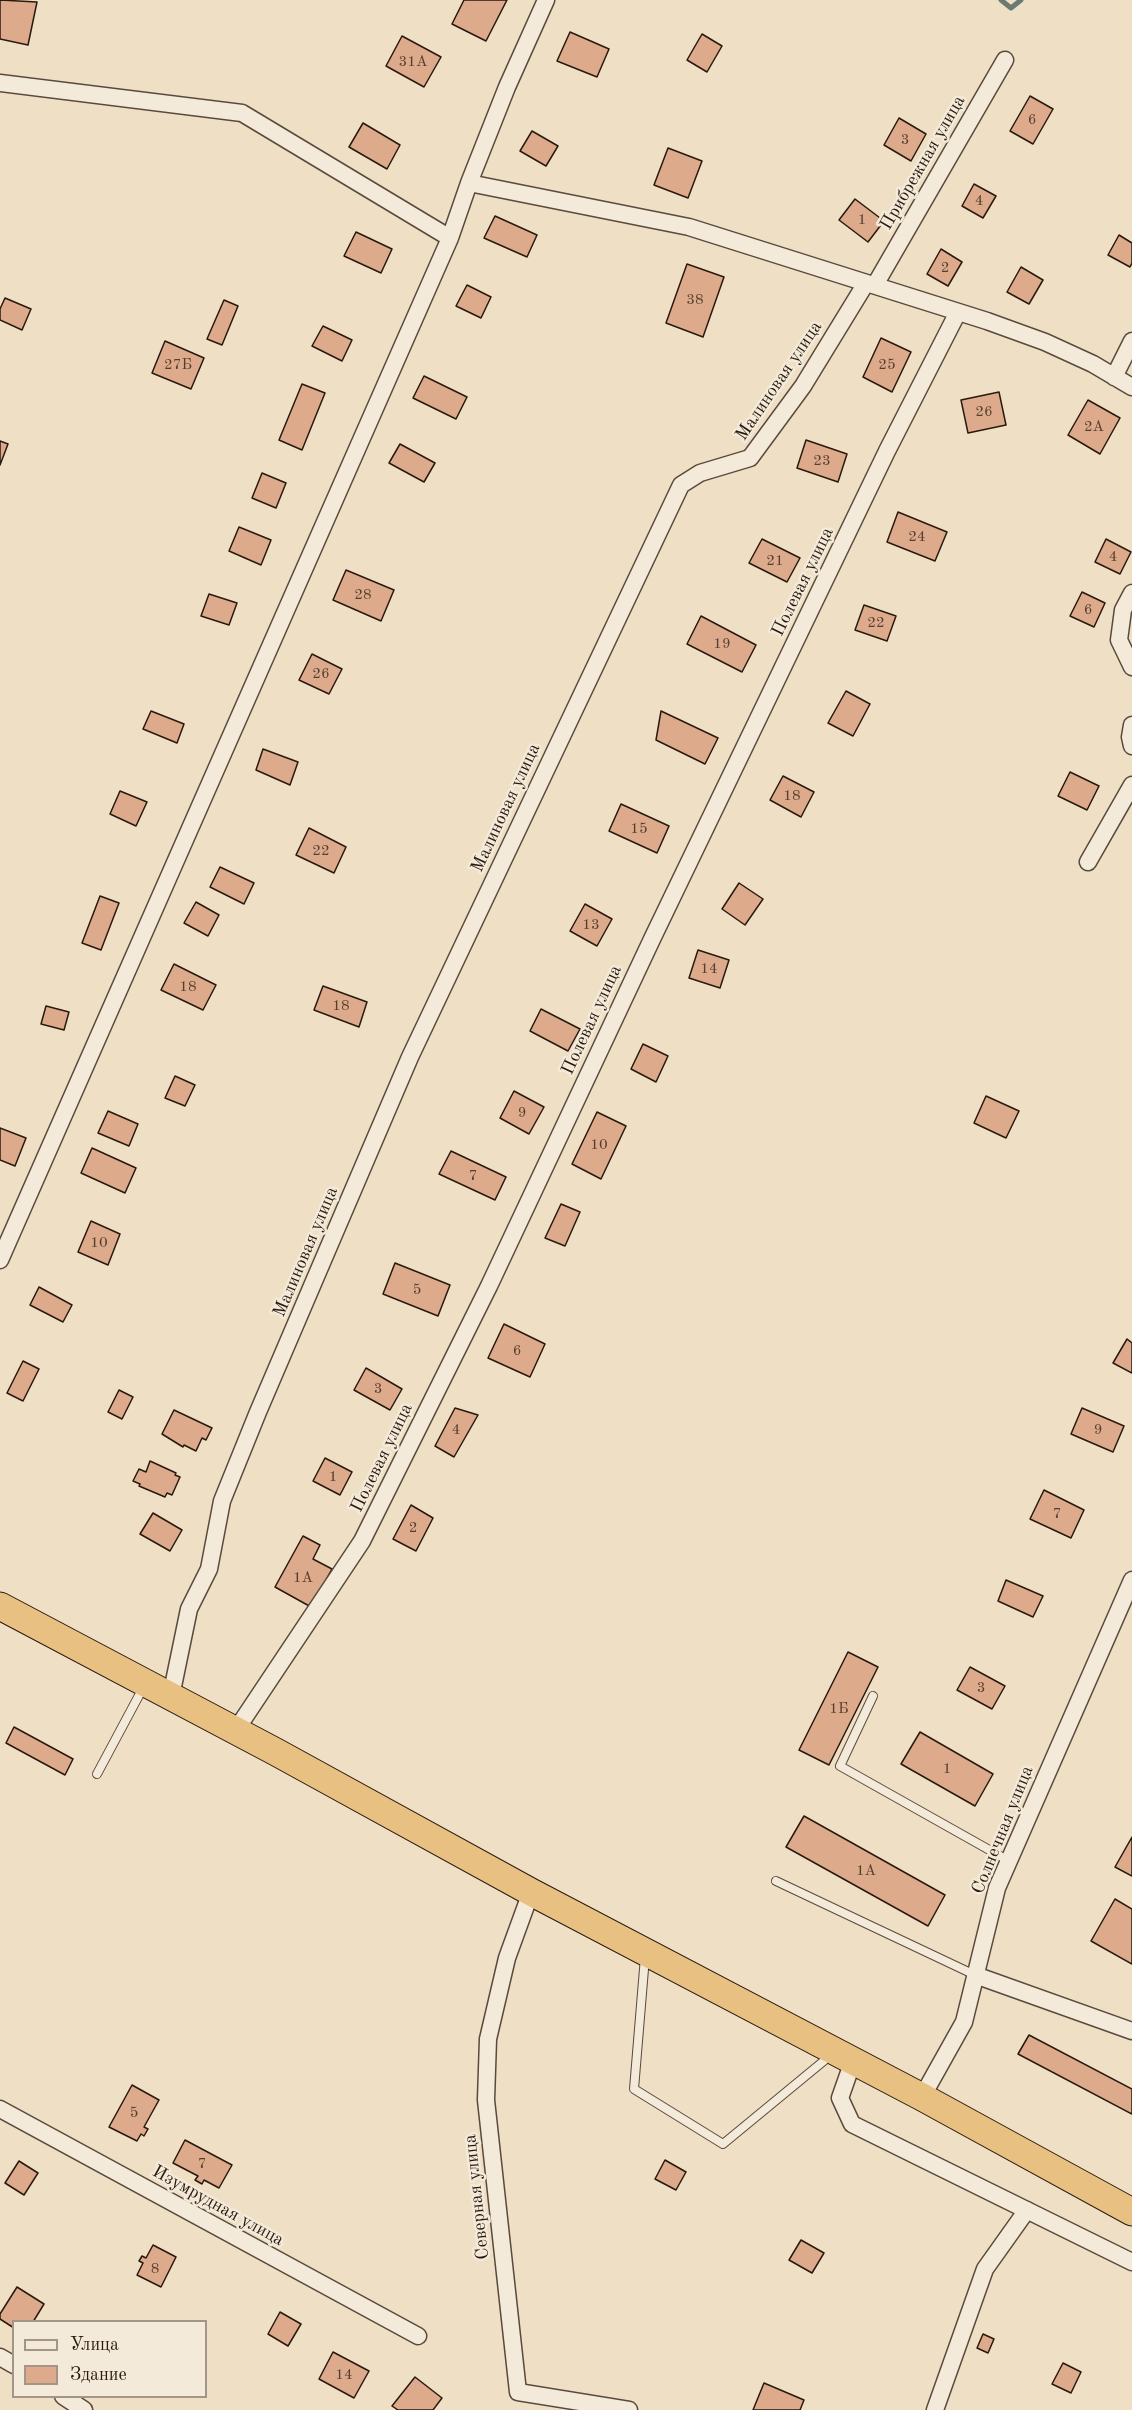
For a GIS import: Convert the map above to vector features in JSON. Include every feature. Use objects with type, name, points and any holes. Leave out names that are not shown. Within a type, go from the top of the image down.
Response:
[{"type":"highway","points":[[0,1606],[236,1730],[531,1892],[646,1950],[922,2097],[1132,2212]]},
{"type":"street","points":[[0,1260],[450,238],[507,87],[546,0]]},
{"type":"street","name":"Прибрежная улица","points":[[870,284],[1005,60]]},
{"type":"street","points":[[0,83],[242,112],[450,238]]},
{"type":"street","points":[[469,183],[689,227],[958,312],[1045,342],[1132,387]]},
{"type":"street","name":"Малиновая улица","points":[[171,1696],[189,1610],[209,1569],[222,1501],[258,1412],[410,1057],[681,485],[700,472],[750,458],[804,386],[870,284]]},
{"type":"street","name":"Полевая улица","points":[[236,1730],[362,1541],[489,1286],[663,916],[887,451],[958,312]]},
{"type":"street","points":[[1114,377],[1132,341]]},
{"type":"street","points":[[1132,593],[1123,610],[1119,640],[1132,668]]},
{"type":"street","points":[[1132,725],[1130,736],[1132,746]]},
{"type":"street","points":[[1088,862],[1132,785]]},
{"type":"street","name":"Солнечная улица","points":[[922,2097],[964,2022],[997,1888],[1132,1580]]},
{"type":"street","name":"Северная улица","points":[[531,1892],[507,1958],[489,2039],[486,2100],[518,2392],[628,2410]]},
{"type":"street","points":[[975,1975],[1132,2031]]},
{"type":"street","points":[[844,2056],[840,2098],[852,2124],[1132,2262]]},
{"type":"street","name":"Изумрудная улица","points":[[0,2109],[418,2336]]},
{"type":"street","points":[[935,2410],[985,2269],[1027,2210]]},
{"type":"street","points":[[65,2398],[84,2410]]},
{"type":"lane","points":[[97,1773],[146,1683]]},
{"type":"lane","points":[[873,1696],[840,1766],[1009,1860]]},
{"type":"lane","points":[[776,1881],[975,1975]]},
{"type":"lane","points":[[646,1950],[634,2089],[723,2144],[844,2056]]},
{"type":"building","points":[[0,0],[37,2],[28,45],[0,39]]},
{"type":"building","points":[[464,0],[507,0],[486,41],[452,24]]},
{"type":"building","points":[[570,32],[609,49],[597,77],[557,61]]},
{"type":"building","points":[[702,34],[722,46],[707,72],[687,60]]},
{"type":"building","points":[[402,36],[441,57],[424,87],[386,66]]},
{"type":"building","points":[[1030,96],[1053,109],[1033,144],[1010,131]]},
{"type":"building","points":[[899,118],[926,134],[911,161],[884,145]]},
{"type":"building","points":[[363,123],[400,145],[387,169],[349,147]]},
{"type":"building","points":[[532,131],[558,146],[546,166],[520,151]]},
{"type":"building","points":[[668,148],[702,161],[688,198],[654,185]]},
{"type":"building","points":[[974,184],[996,196],[983,218],[962,206]]},
{"type":"building","points":[[855,199],[884,221],[868,242],[839,220]]},
{"type":"building","points":[[495,216],[537,235],[527,257],[484,238]]},
{"type":"building","points":[[356,232],[392,249],[381,273],[344,256]]},
{"type":"building","points":[[1119,235],[1132,243],[1130,267],[1108,255]]},
{"type":"building","points":[[941,249],[962,262],[948,286],[927,274]]},
{"type":"building","points":[[687,264],[724,277],[703,337],[666,323]]},
{"type":"building","points":[[1021,267],[1043,280],[1029,304],[1007,292]]},
{"type":"building","points":[[467,285],[491,297],[481,318],[456,306]]},
{"type":"building","points":[[5,298],[31,309],[22,330],[0,320],[0,309]]},
{"type":"building","points":[[224,300],[238,306],[222,345],[207,339]]},
{"type":"building","points":[[323,326],[352,340],[342,361],[312,346]]},
{"type":"building","points":[[881,338],[911,352],[892,392],[863,377]]},
{"type":"building","points":[[165,341],[204,358],[191,389],[152,373]]},
{"type":"building","points":[[424,376],[467,397],[456,419],[413,398]]},
{"type":"building","points":[[302,384],[325,393],[302,450],[279,440]]},
{"type":"building","points":[[999,392],[1006,425],[968,433],[961,400]]},
{"type":"building","points":[[1088,400],[1120,418],[1100,454],[1068,435]]},
{"type":"building","points":[[806,440],[847,454],[838,482],[797,468]]},
{"type":"building","points":[[0,441],[8,444],[0,465]]},
{"type":"building","points":[[400,444],[435,463],[424,482],[389,463]]},
{"type":"building","points":[[262,473],[286,483],[276,508],[252,498]]},
{"type":"building","points":[[898,512],[947,532],[935,561],[887,542]]},
{"type":"building","points":[[239,527],[271,540],[261,565],[229,551]]},
{"type":"building","points":[[762,539],[800,558],[787,582],[749,563]]},
{"type":"building","points":[[1106,539],[1131,552],[1120,574],[1095,562]]},
{"type":"building","points":[[346,570],[394,590],[381,621],[333,600]]},
{"type":"building","points":[[1082,592],[1105,603],[1094,627],[1070,616]]},
{"type":"building","points":[[209,594],[237,603],[229,625],[201,616]]},
{"type":"building","points":[[864,605],[896,616],[887,641],[855,630]]},
{"type":"building","points":[[701,616],[756,645],[742,672],[687,644]]},
{"type":"building","points":[[312,654],[342,669],[329,694],[299,680]]},
{"type":"building","points":[[846,691],[870,704],[853,736],[828,723]]},
{"type":"building","points":[[151,711],[184,724],[177,743],[143,729]]},
{"type":"building","points":[[661,711],[718,738],[705,764],[656,740]]},
{"type":"building","points":[[263,749],[298,762],[290,785],[256,770]]},
{"type":"building","points":[[1070,772],[1099,786],[1087,810],[1058,796]]},
{"type":"building","points":[[783,776],[814,792],[801,817],[770,800]]},
{"type":"building","points":[[120,791],[147,802],[136,826],[110,814]]},
{"type":"building","points":[[621,804],[669,826],[657,853],[609,831]]},
{"type":"building","points":[[309,828],[346,847],[334,873],[296,855]]},
{"type":"building","points":[[220,867],[254,883],[244,904],[210,887]]},
{"type":"building","points":[[739,883],[763,899],[745,925],[722,909]]},
{"type":"building","points":[[100,896],[119,903],[101,950],[82,943]]},
{"type":"building","points":[[196,902],[219,915],[208,936],[184,923]]},
{"type":"building","points":[[585,904],[612,919],[597,946],[570,931]]},
{"type":"building","points":[[698,950],[729,960],[720,988],[689,978]]},
{"type":"building","points":[[174,964],[216,985],[203,1010],[161,990]]},
{"type":"building","points":[[323,986],[367,1002],[359,1027],[314,1010]]},
{"type":"building","points":[[46,1006],[69,1012],[64,1030],[41,1024]]},
{"type":"building","points":[[541,1009],[580,1029],[568,1051],[530,1031]]},
{"type":"building","points":[[643,1044],[668,1056],[656,1082],[631,1069]]},
{"type":"building","points":[[175,1076],[195,1085],[185,1106],[165,1098]]},
{"type":"building","points":[[514,1091],[544,1107],[529,1134],[500,1118]]},
{"type":"building","points":[[986,1096],[1019,1111],[1006,1138],[974,1123]]},
{"type":"building","points":[[108,1111],[138,1124],[129,1146],[98,1133]]},
{"type":"building","points":[[597,1112],[626,1126],[601,1179],[572,1164]]},
{"type":"building","points":[[0,1128],[26,1138],[15,1166],[0,1160]]},
{"type":"building","points":[[92,1148],[136,1168],[125,1193],[81,1173]]},
{"type":"building","points":[[451,1151],[506,1177],[495,1200],[439,1174]]},
{"type":"building","points":[[561,1204],[580,1212],[565,1246],[545,1238]]},
{"type":"building","points":[[91,1221],[120,1234],[108,1265],[78,1252]]},
{"type":"building","points":[[395,1263],[450,1285],[438,1316],[383,1294]]},
{"type":"building","points":[[39,1287],[72,1305],[63,1322],[30,1305]]},
{"type":"building","points":[[504,1324],[545,1344],[530,1377],[488,1358]]},
{"type":"building","points":[[1127,1339],[1132,1343],[1132,1373],[1113,1363]]},
{"type":"building","points":[[23,1361],[39,1369],[23,1401],[7,1393]]},
{"type":"building","points":[[366,1368],[402,1389],[390,1410],[354,1390]]},
{"type":"building","points":[[119,1390],[133,1397],[122,1419],[108,1412]]},
{"type":"building","points":[[455,1408],[478,1415],[454,1457],[435,1446]]},
{"type":"building","points":[[1082,1408],[1124,1426],[1113,1452],[1071,1434]]},
{"type":"building","points":[[174,1410],[212,1428],[206,1440],[202,1438],[196,1451],[184,1445],[183,1447],[162,1434]]},
{"type":"building","points":[[325,1458],[352,1472],[340,1495],[313,1481]]},
{"type":"building","points":[[150,1461],[180,1477],[172,1495],[167,1493],[165,1497],[133,1481],[139,1469],[146,1472]]},
{"type":"building","points":[[1044,1490],[1084,1510],[1071,1538],[1030,1519]]},
{"type":"building","points":[[411,1505],[433,1518],[416,1551],[393,1539]]},
{"type":"building","points":[[153,1513],[182,1530],[170,1551],[140,1534]]},
{"type":"building","points":[[303,1536],[320,1545],[313,1559],[332,1569],[311,1607],[275,1587]]},
{"type":"building","points":[[1006,1580],[1043,1596],[1033,1617],[998,1601]]},
{"type":"building","points":[[848,1652],[878,1667],[829,1765],[799,1750]]},
{"type":"building","points":[[970,1667],[1005,1686],[992,1709],[957,1690]]},
{"type":"building","points":[[14,1727],[73,1759],[65,1775],[6,1743]]},
{"type":"building","points":[[920,1732],[993,1774],[975,1806],[901,1764]]},
{"type":"building","points":[[804,1816],[945,1895],[928,1926],[786,1847]]},
{"type":"building","points":[[1132,1837],[1132,1876],[1115,1867]]},
{"type":"building","points":[[1115,1899],[1132,1909],[1132,1964],[1091,1941]]},
{"type":"building","points":[[1029,2035],[1132,2089],[1132,2114],[1018,2054]]},
{"type":"building","points":[[132,2085],[159,2100],[144,2127],[148,2129],[137,2141],[109,2127]]},
{"type":"building","points":[[185,2140],[232,2165],[219,2188],[204,2180],[202,2184],[195,2180],[198,2176],[173,2163]]},
{"type":"building","points":[[665,2160],[686,2172],[676,2190],[655,2179]]},
{"type":"building","points":[[19,2161],[38,2173],[24,2195],[5,2183]]},
{"type":"building","points":[[801,2240],[824,2253],[812,2273],[789,2260]]},
{"type":"building","points":[[153,2245],[176,2257],[161,2287],[137,2275],[143,2263],[139,2261],[142,2256],[146,2258]]},
{"type":"building","points":[[17,2287],[44,2304],[34,2320],[12,2320],[12,2327],[0,2319],[0,2314]]},
{"type":"building","points":[[280,2312],[301,2324],[288,2346],[268,2334]]},
{"type":"building","points":[[983,2334],[994,2339],[988,2353],[977,2348]]},
{"type":"building","points":[[333,2352],[369,2371],[354,2398],[319,2379]]},
{"type":"building","points":[[1063,2363],[1081,2372],[1071,2393],[1052,2384]]},
{"type":"building","points":[[415,2377],[442,2398],[433,2410],[398,2410],[392,2406]]},
{"type":"building","points":[[764,2383],[804,2400],[800,2410],[753,2410]]},
{"type":"waterway","points":[[1001,0],[1011,8],[1021,0]]}]
